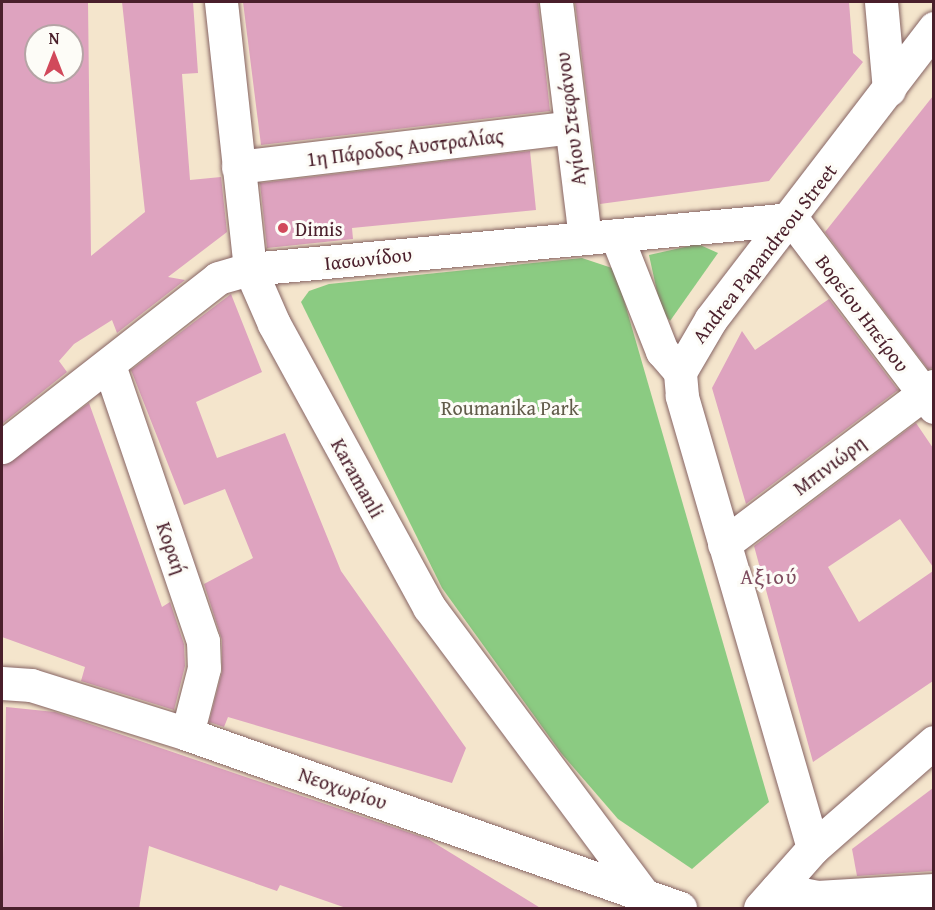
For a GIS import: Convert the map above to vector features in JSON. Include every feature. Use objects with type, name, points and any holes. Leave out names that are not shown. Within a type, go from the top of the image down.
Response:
[{"type":"street","name":"Karamanli","points":[[221,2],[250,269],[274,324],[429,607],[642,893]]},
{"type":"street","name":"Αγίου Στεφάνου","points":[[556,2],[571,127],[601,236],[662,351],[680,372]]},
{"type":"street","points":[[881,2],[890,90]]},
{"type":"street","name":"Andrea Papandreou Street","points":[[680,372],[711,318],[792,219],[890,90],[933,28]]},
{"type":"street","name":"1η Πάροδος Αυστραλίας","points":[[238,167],[571,127]]},
{"type":"street","name":"Ιασωνίδου","points":[[2,447],[219,278],[250,269],[792,219]]},
{"type":"street","name":"Βορείου Ηπείρου","points":[[792,219],[930,395]]},
{"type":"street","name":"Κοραή","points":[[109,365],[203,641],[204,668],[187,734]]},
{"type":"street","points":[[680,372],[724,544],[813,848]]},
{"type":"street","name":"Μπινιώρη","points":[[724,544],[930,395]]},
{"type":"street","name":"Νεοχωρίου","points":[[2,683],[31,685],[187,734],[642,893],[680,909]]},
{"type":"street","points":[[768,899],[813,848],[933,742]]},
{"type":"street","points":[[768,899],[843,897],[933,890]]},
{"type":"green space","points":[[698,244],[718,253],[670,321],[661,310],[649,255]]},
{"type":"green space","name":"Roumanika Park","points":[[582,258],[615,269],[769,802],[692,869],[618,819],[561,753],[442,588],[301,302],[309,291],[329,284]]},
{"type":"building","points":[[2,2],[88,2],[91,256],[145,212],[122,2],[193,2],[198,73],[182,74],[190,180],[221,177],[227,232],[168,277],[185,280],[117,333],[112,320],[74,344],[59,361],[67,372],[2,424]]},
{"type":"building","points":[[243,2],[538,2],[550,111],[261,145]]},
{"type":"building","points":[[575,2],[849,2],[853,53],[863,62],[769,181],[600,204]]},
{"type":"building","points":[[933,96],[933,368],[928,369],[825,232]]},
{"type":"building","points":[[530,151],[536,210],[352,228],[353,239],[267,248],[260,183]]},
{"type":"building","points":[[231,294],[262,372],[196,402],[217,458],[285,433],[341,571],[466,748],[452,783],[228,717],[224,727],[209,722],[222,672],[222,640],[204,584],[253,558],[225,489],[184,505],[131,370]]},
{"type":"building","points":[[829,299],[898,390],[746,504],[712,388],[742,331],[755,350]]},
{"type":"building","points":[[89,403],[162,607],[170,602],[184,644],[185,666],[174,710],[81,681],[85,667],[2,637],[2,465]]},
{"type":"building","points":[[916,423],[933,448],[933,567],[900,519],[828,567],[859,622],[933,571],[933,681],[813,762],[754,546]]},
{"type":"building","points":[[6,707],[55,712],[428,839],[542,909],[349,909],[280,885],[277,891],[149,846],[139,909],[2,909]]},
{"type":"building","points":[[933,788],[933,871],[857,876],[852,849]]},
{"type":"place","name":"Dimis","points":[[283,228]]},
{"type":"district","name":"Αξιού","points":[[769,577]]}]
